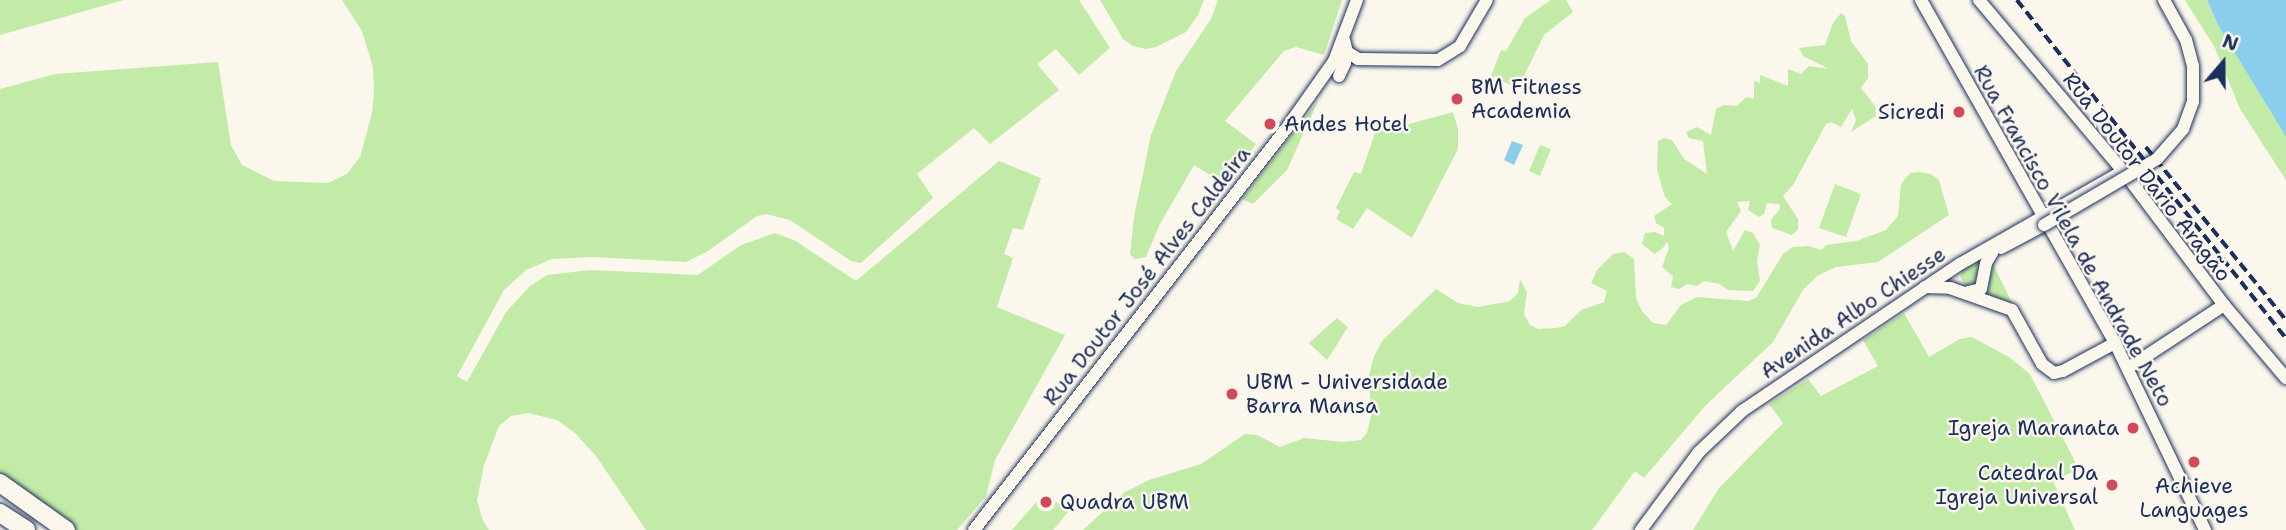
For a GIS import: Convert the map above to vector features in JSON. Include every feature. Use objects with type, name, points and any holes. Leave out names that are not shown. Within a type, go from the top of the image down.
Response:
[{"type":"highway","points":[[0,484],[66,530]]},
{"type":"highway","points":[[0,513],[26,530]]},
{"type":"street","name":"Rua Doutor José Alves Caldeira","points":[[974,530],[1324,76],[1344,43],[1357,0]]},
{"type":"street","points":[[1324,76],[1338,62],[1425,62],[1446,57],[1460,46],[1487,0]]},
{"type":"street","name":"Rua Francisco Vilela de Andrade Neto","points":[[1921,0],[2115,343],[2205,530]]},
{"type":"street","name":"Rua Doutor Dario Aragão","points":[[1979,0],[2123,171],[2224,305],[2286,378]]},
{"type":"street","points":[[1966,292],[1952,279],[1960,264],[1992,253],[2151,163],[2177,139],[2193,102],[2193,66],[2186,40],[2164,0]]},
{"type":"street","points":[[1344,43],[1352,60]]},
{"type":"street","points":[[1339,76],[1352,60]]},
{"type":"street","name":"Avenida Albo Chiesse","points":[[1641,530],[1718,431],[1782,383],[1960,264],[2123,171]]},
{"type":"street","points":[[1966,292],[1981,289],[1986,263],[1992,253]]},
{"type":"street","points":[[1925,287],[1939,286],[1966,292],[2012,310],[2042,364],[2054,373],[2063,371],[2115,343]]},
{"type":"street","points":[[2127,368],[2224,305]]},
{"type":"green space","points":[[0,0],[124,0],[0,35]]},
{"type":"green space","points":[[342,0],[1079,0],[1110,48],[1079,75],[1056,49],[1037,64],[1059,90],[990,144],[974,128],[917,174],[933,198],[861,263],[851,261],[790,220],[766,214],[757,216],[708,251],[686,262],[593,257],[552,259],[526,270],[504,290],[457,376],[467,382],[506,312],[530,286],[547,275],[590,270],[698,275],[741,245],[775,233],[794,240],[856,281],[999,161],[1041,178],[1023,230],[1013,228],[1004,254],[1013,258],[997,307],[1065,335],[995,460],[986,496],[957,530],[646,530],[596,456],[575,433],[557,420],[528,413],[511,416],[499,426],[484,465],[477,500],[483,521],[489,530],[74,530],[0,476],[0,89],[55,74],[218,62],[231,145],[242,165],[274,181],[328,183],[347,174],[360,157],[372,113],[374,92],[373,67],[362,31]]},
{"type":"green space","points":[[1100,0],[1204,0],[1198,15],[1186,32],[1146,49],[1133,46],[1123,39]]},
{"type":"green space","points":[[1218,0],[1342,0],[1324,55],[1296,47],[1284,51],[1225,121],[1256,144],[1226,185],[1194,165],[1160,224],[1146,257],[1135,259],[1130,254],[1134,217],[1151,135],[1176,71],[1211,19]]},
{"type":"green space","points":[[1551,0],[1566,0],[1573,12],[1544,35],[1518,88],[1491,76],[1501,50],[1506,51],[1525,18]]},
{"type":"green space","points":[[2185,0],[2207,0],[2219,27],[2286,137],[2286,180],[2240,109],[2215,48]]},
{"type":"green space","points":[[1841,13],[1845,16],[1851,41],[1868,64],[1868,78],[1861,88],[1875,106],[1876,116],[1851,132],[1856,120],[1852,109],[1841,127],[1831,122],[1826,124],[1793,185],[1783,196],[1798,219],[1798,230],[1792,235],[1772,228],[1771,220],[1780,209],[1779,204],[1767,203],[1764,214],[1759,217],[1748,210],[1750,201],[1737,202],[1741,211],[1726,232],[1733,251],[1745,230],[1753,233],[1760,245],[1757,261],[1760,281],[1753,291],[1728,290],[1719,284],[1704,281],[1697,286],[1687,284],[1679,289],[1671,287],[1673,276],[1662,267],[1669,248],[1667,242],[1654,254],[1642,244],[1645,233],[1655,232],[1664,236],[1664,228],[1656,223],[1654,216],[1672,204],[1665,197],[1657,170],[1658,141],[1664,138],[1672,140],[1684,159],[1707,174],[1703,141],[1689,138],[1686,132],[1697,127],[1711,135],[1716,109],[1724,105],[1737,106],[1746,97],[1754,99],[1754,81],[1760,83],[1760,75],[1788,86],[1788,69],[1801,74],[1809,66],[1829,69],[1803,56],[1799,48],[1825,45],[1833,23]]},
{"type":"green space","points":[[1318,101],[1287,170],[1253,204],[1242,199]]},
{"type":"green space","points":[[1453,112],[1458,129],[1458,149],[1412,238],[1367,208],[1353,229],[1336,219],[1340,211],[1336,208],[1354,172],[1361,174],[1378,124],[1398,127]]},
{"type":"green space","points":[[1540,145],[1551,149],[1540,176],[1529,171]]},
{"type":"green space","points":[[1910,173],[1931,174],[1939,180],[1949,215],[1878,262],[1836,267],[1817,276],[1803,290],[1773,342],[1705,406],[1644,478],[1635,471],[1592,530],[1083,530],[1125,492],[1149,480],[1201,464],[1245,434],[1257,435],[1280,447],[1304,438],[1343,442],[1361,440],[1367,433],[1371,416],[1369,375],[1374,356],[1383,340],[1436,289],[1458,303],[1478,307],[1510,301],[1518,293],[1520,279],[1527,292],[1524,314],[1530,325],[1538,329],[1556,328],[1565,326],[1581,310],[1604,302],[1607,291],[1591,283],[1597,270],[1613,254],[1624,252],[1634,259],[1636,298],[1642,311],[1653,323],[1666,325],[1681,305],[1697,297],[1748,301],[1756,298],[1783,254],[1793,247],[1808,246],[1821,250],[1826,245],[1856,241],[1886,230],[1898,216],[1901,184]]},
{"type":"green space","points":[[1835,184],[1861,194],[1846,237],[1819,228]]},
{"type":"green space","points":[[1982,260],[1974,286],[1965,285],[1960,276],[1963,269]]},
{"type":"green space","points":[[1993,264],[2013,305],[1982,293]]},
{"type":"green space","points":[[1904,313],[1929,357],[1960,339],[1972,337],[2009,357],[2030,374],[2079,469],[2053,481],[2075,530],[1693,530],[1719,488],[1783,423],[1769,404],[1808,379],[1821,396],[1878,366],[1863,340]]},
{"type":"green space","points":[[1337,318],[1348,327],[1327,360],[1309,343]]},
{"type":"green space","name":"Quadra UBM","points":[[1045,492],[1068,512],[1053,530],[1012,530]]},
{"type":"water","points":[[2207,0],[2286,0],[2286,137],[2219,27]]},
{"type":"water","points":[[1512,141],[1523,145],[1514,165],[1504,160]]},
{"type":"railway","points":[[2017,0],[2286,338]]},
{"type":"railway","points":[[2146,147],[2286,320]]},
{"type":"place","name":"BM Fitness Academia","points":[[1457,99]]},
{"type":"place","name":"Sicredi","points":[[1959,112]]},
{"type":"place","name":"Andes Hotel","points":[[1270,124]]},
{"type":"place","name":"UBM - Universidade Barra Mansa","points":[[1232,394]]},
{"type":"place","name":"Igreja Maranata","points":[[2133,428]]},
{"type":"place","name":"Achieve Languages","points":[[2194,462]]},
{"type":"place","name":"Catedral Da Igreja Universal","points":[[2112,485]]},
{"type":"place","name":"Quadra UBM","points":[[1046,502]]}]
